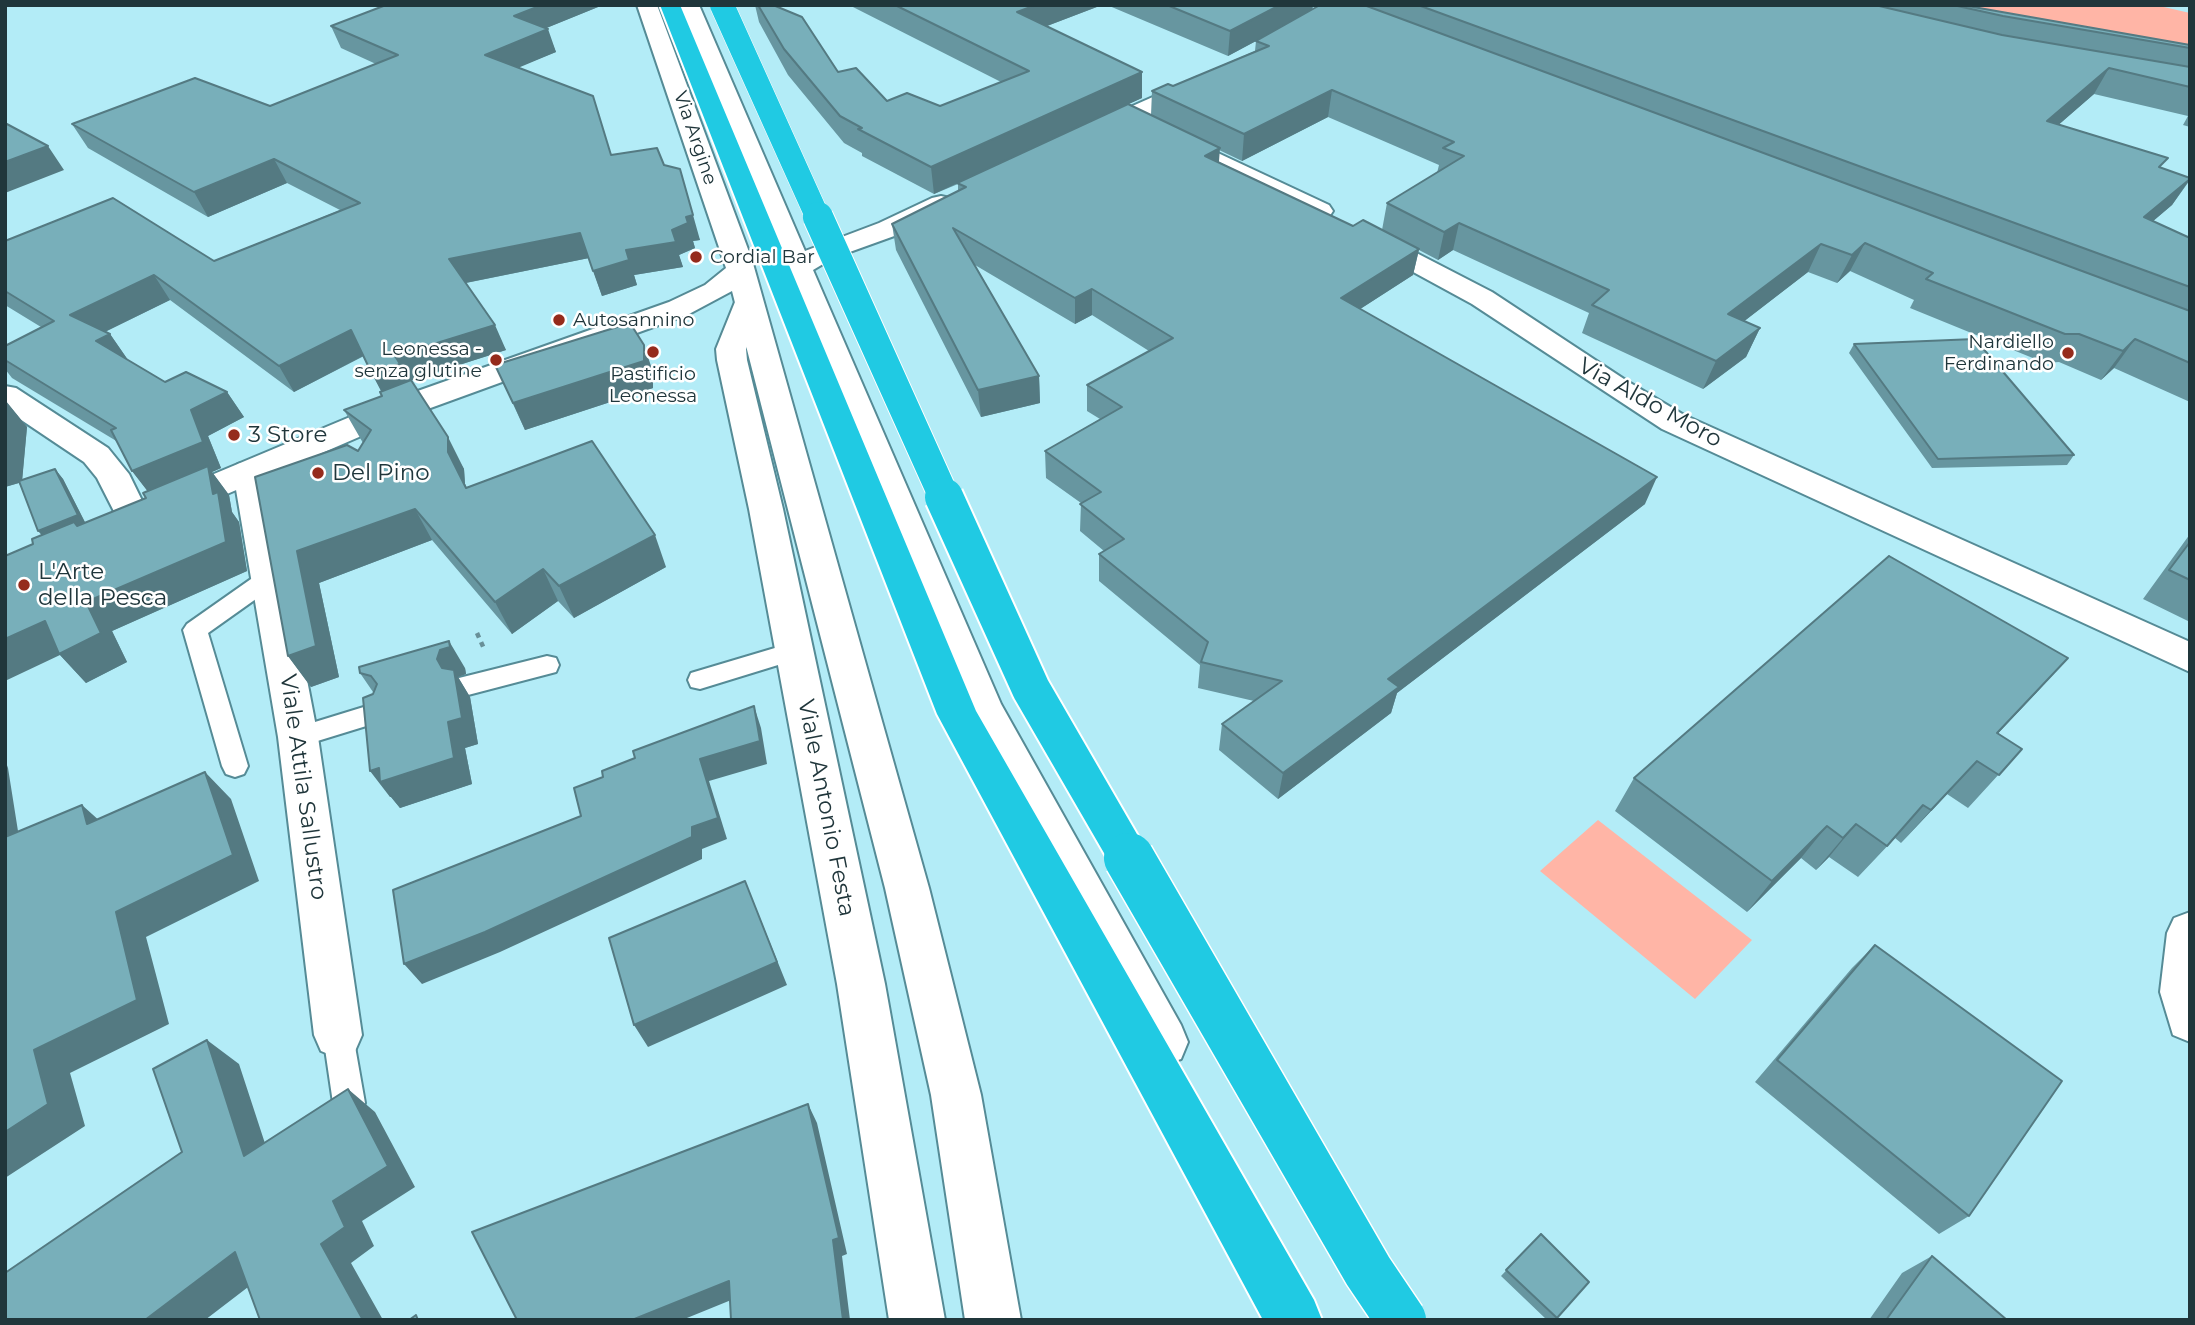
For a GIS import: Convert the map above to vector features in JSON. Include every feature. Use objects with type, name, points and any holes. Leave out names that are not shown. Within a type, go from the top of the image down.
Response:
[{"type":"highway","points":[[670,5],[957,714],[1294,1320]]},
{"type":"highway","points":[[722,5],[1031,690],[1368,1271],[1401,1320]]},
{"type":"street","name":"Via Argine","points":[[647,5],[745,286],[907,888],[956,1095],[993,1320]]},
{"type":"street","points":[[689,5],[805,257],[982,707],[1317,1320]]},
{"type":"street","points":[[1077,140],[1222,72]]},
{"type":"street","name":"Via Aldo Moro","points":[[1127,116],[1335,219],[1482,298],[1616,388],[1674,422],[2190,658]]},
{"type":"street","points":[[805,257],[888,229],[964,193]]},
{"type":"street","points":[[104,533],[392,411],[745,286]]},
{"type":"street","name":"Viale Antonio Festa","points":[[745,286],[731,349],[732,360],[795,651],[860,984],[917,1320]]},
{"type":"street","points":[[5,395],[96,455],[113,474],[135,520]]},
{"type":"street","name":"Viale Attila Sallustro","points":[[250,472],[298,737],[338,1035]]},
{"type":"street","points":[[2190,933],[2184,992],[2190,1019]]},
{"type":"lane","points":[[235,766],[195,630],[269,578]]},
{"type":"lane","points":[[700,680],[795,651]]},
{"type":"lane","points":[[468,685],[547,665]]},
{"type":"lane","points":[[298,737],[380,712]]},
{"type":"lane","name":"Viale Attila Sallustro","points":[[338,1035],[349,1103]]},
{"type":"shaded area","points":[[1953,5],[2155,5],[2190,13],[2190,50]]},
{"type":"shaded area","points":[[1598,820],[1752,940],[1695,999],[1540,871]]},
{"type":"building","points":[[386,5],[542,5],[514,16],[548,29],[485,55],[593,96],[611,155],[657,148],[664,165],[680,169],[693,215],[686,217],[688,223],[672,230],[676,242],[626,250],[629,260],[593,271],[580,233],[449,259],[495,325],[395,356],[400,364],[372,374],[351,330],[279,366],[154,275],[70,315],[110,334],[96,341],[165,382],[186,372],[227,392],[191,410],[203,442],[132,471],[111,430],[116,428],[5,360],[5,346],[54,321],[5,291],[5,241],[113,198],[214,261],[360,203],[274,159],[194,192],[72,124],[195,78],[270,106],[398,55],[331,26]]},
{"type":"building","points":[[758,5],[773,5],[802,17],[838,72],[856,68],[887,101],[907,93],[940,106],[1029,71],[895,5],[1036,5],[1017,12],[1142,72],[931,167],[858,129],[862,128],[840,116],[784,49]]},
{"type":"building","points":[[1167,5],[1280,5],[1230,31]]},
{"type":"building","points":[[1320,5],[1364,5],[2190,311],[2190,363],[2135,339],[2123,351],[2079,334],[2065,334],[1926,279],[1933,273],[1865,243],[1852,255],[1821,244],[1728,314],[1760,328],[1716,361],[1592,305],[1609,290],[1459,223],[1444,232],[1387,203],[1464,156],[1443,148],[1454,142],[1332,90],[1244,134],[1152,91],[1168,84],[1173,86],[1269,46],[1256,41]]},
{"type":"building","points":[[1418,5],[1875,5],[2002,35],[2190,67],[2190,87],[2109,68],[2047,121],[2168,158],[2159,167],[2190,178],[2144,217],[2190,238],[2190,287]]},
{"type":"building","points":[[1953,5],[2190,45],[2190,48],[2003,16]]},
{"type":"building","points":[[1128,104],[1220,148],[1205,156],[1353,226],[1363,220],[1419,249],[1341,298],[1657,477],[1388,679],[1399,687],[1283,773],[1222,724],[1282,681],[1201,662],[1208,642],[1099,554],[1124,539],[1080,504],[1101,492],[1045,451],[1122,407],[1087,385],[1173,338],[1092,289],[1075,298],[953,228],[1039,376],[978,390],[892,224],[966,187],[957,183]]},
{"type":"building","points":[[5,123],[48,146],[5,162]]},
{"type":"building","points":[[630,323],[644,345],[644,361],[513,403],[495,365]]},
{"type":"building","points":[[1975,339],[2074,455],[1938,459],[1854,344]]},
{"type":"building","points":[[411,380],[448,437],[448,452],[466,488],[592,441],[655,535],[559,586],[543,569],[495,602],[415,509],[297,551],[316,646],[288,656],[255,477],[347,445],[358,451],[371,430],[344,410],[382,396],[380,392]]},
{"type":"building","points":[[208,466],[213,494],[218,492],[226,542],[86,602],[101,633],[59,654],[45,621],[5,639],[5,556],[33,544],[32,539],[74,522],[77,526],[146,498],[143,493]]},
{"type":"building","points":[[55,469],[78,515],[38,531],[19,481]]},
{"type":"building","points":[[2190,542],[2190,580],[2169,570]]},
{"type":"building","points":[[1889,556],[2068,658],[1997,733],[2022,749],[1999,775],[1977,761],[1931,810],[1923,805],[1887,846],[1856,824],[1843,838],[1827,826],[1772,881],[1634,778]]},
{"type":"building","points":[[449,641],[450,647],[440,650],[437,659],[442,668],[454,670],[462,718],[448,722],[454,758],[380,782],[379,768],[370,771],[363,698],[373,694],[377,684],[371,676],[360,673],[359,667]]},
{"type":"building","points":[[754,706],[760,741],[700,759],[718,818],[692,827],[692,837],[485,932],[404,964],[393,890],[581,816],[574,788],[603,777],[602,771],[635,758],[633,751]]},
{"type":"building","points":[[205,772],[233,855],[116,912],[137,1000],[34,1050],[48,1104],[5,1132],[5,837],[82,805],[87,824]]},
{"type":"building","points":[[745,881],[777,962],[634,1025],[609,938]]},
{"type":"building","points":[[1875,945],[2062,1081],[1969,1216],[1777,1060]]},
{"type":"building","points":[[207,1040],[244,1156],[348,1089],[388,1166],[333,1201],[345,1227],[321,1244],[363,1320],[260,1320],[235,1252],[145,1320],[5,1320],[5,1273],[182,1152],[153,1069]]},
{"type":"building","points":[[808,1104],[839,1238],[833,1240],[843,1320],[731,1320],[729,1281],[632,1320],[517,1320],[472,1232]]},
{"type":"building","points":[[1541,1234],[1589,1282],[1557,1318],[1506,1270]]},
{"type":"building","points":[[1932,1256],[2007,1320],[1886,1320]]},
{"type":"place","name":"Cordial Bar","points":[[696,257]]},
{"type":"place","name":"Autosannino","points":[[559,320]]},
{"type":"place","name":"Pastificio Leonessa","points":[[653,352]]},
{"type":"place","name":"Nardiello Ferdinando","points":[[2068,353]]},
{"type":"place","name":"Leonessa - senza glutine","points":[[496,360]]},
{"type":"place","name":"3 Store","points":[[234,435]]},
{"type":"place","name":"Del Pino","points":[[318,473]]},
{"type":"place","name":"L'Arte della Pesca","points":[[24,585]]}]
